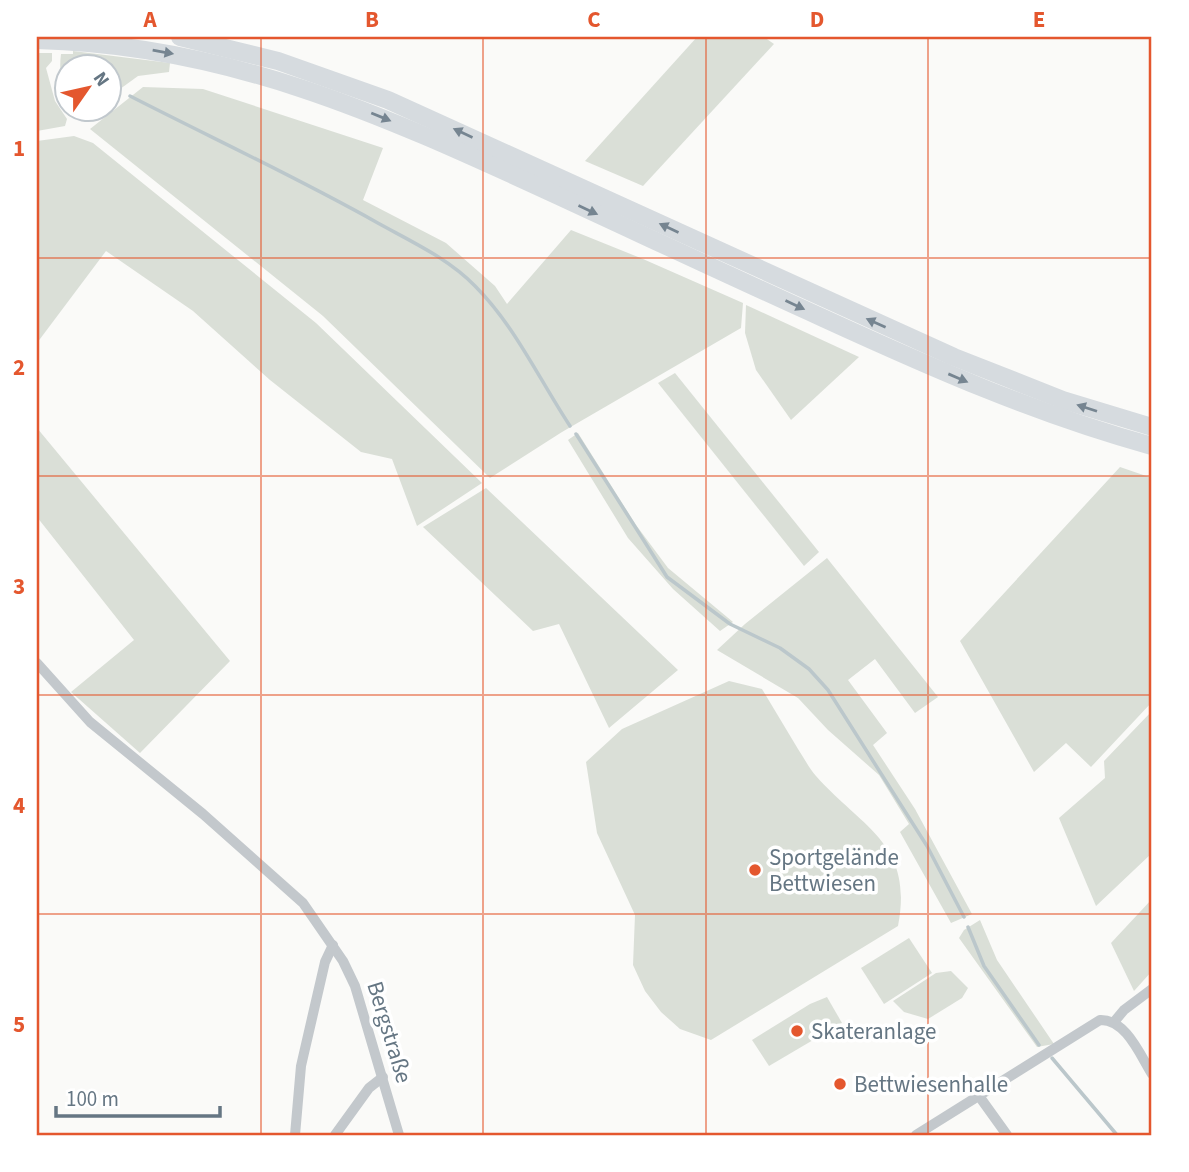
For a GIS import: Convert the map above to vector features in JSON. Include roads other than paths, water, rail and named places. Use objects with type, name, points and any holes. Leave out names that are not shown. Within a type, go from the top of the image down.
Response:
[{"type":"highway","points":[[180,37],[278,61],[397,104],[954,357],[1063,400],[1152,428]]},
{"type":"highway","points":[[38,40],[132,47],[192,57],[277,79],[332,98],[461,151],[927,365],[1067,420],[1152,446]]},
{"type":"street","name":"Bergstraße","points":[[37,663],[90,722],[303,903],[332,945],[355,986],[399,1135]]},
{"type":"street","points":[[295,1135],[300,1066],[332,945]]},
{"type":"street","points":[[1114,1022],[1124,1010],[1152,989]]},
{"type":"street","points":[[916,1135],[1100,1020],[1114,1022],[1124,1032],[1152,1074]]},
{"type":"street","points":[[335,1135],[369,1088],[383,1077]]},
{"type":"street","points":[[979,1096],[1007,1135]]},
{"type":"waterway","points":[[130,96],[315,189],[441,258],[475,286],[502,318],[570,426]]},
{"type":"waterway","points":[[576,434],[667,577],[730,624],[780,648],[809,669],[828,690],[927,846],[964,917]]},
{"type":"waterway","points":[[968,927],[984,966],[1039,1045]]},
{"type":"waterway","points":[[1052,1058],[1117,1135]]},
{"type":"place","name":"Sportgelände Bettwiesen","points":[[755,870]]},
{"type":"place","name":"Skateranlage","points":[[797,1031]]},
{"type":"place","name":"Bettwiesenhalle","points":[[840,1084]]}]
